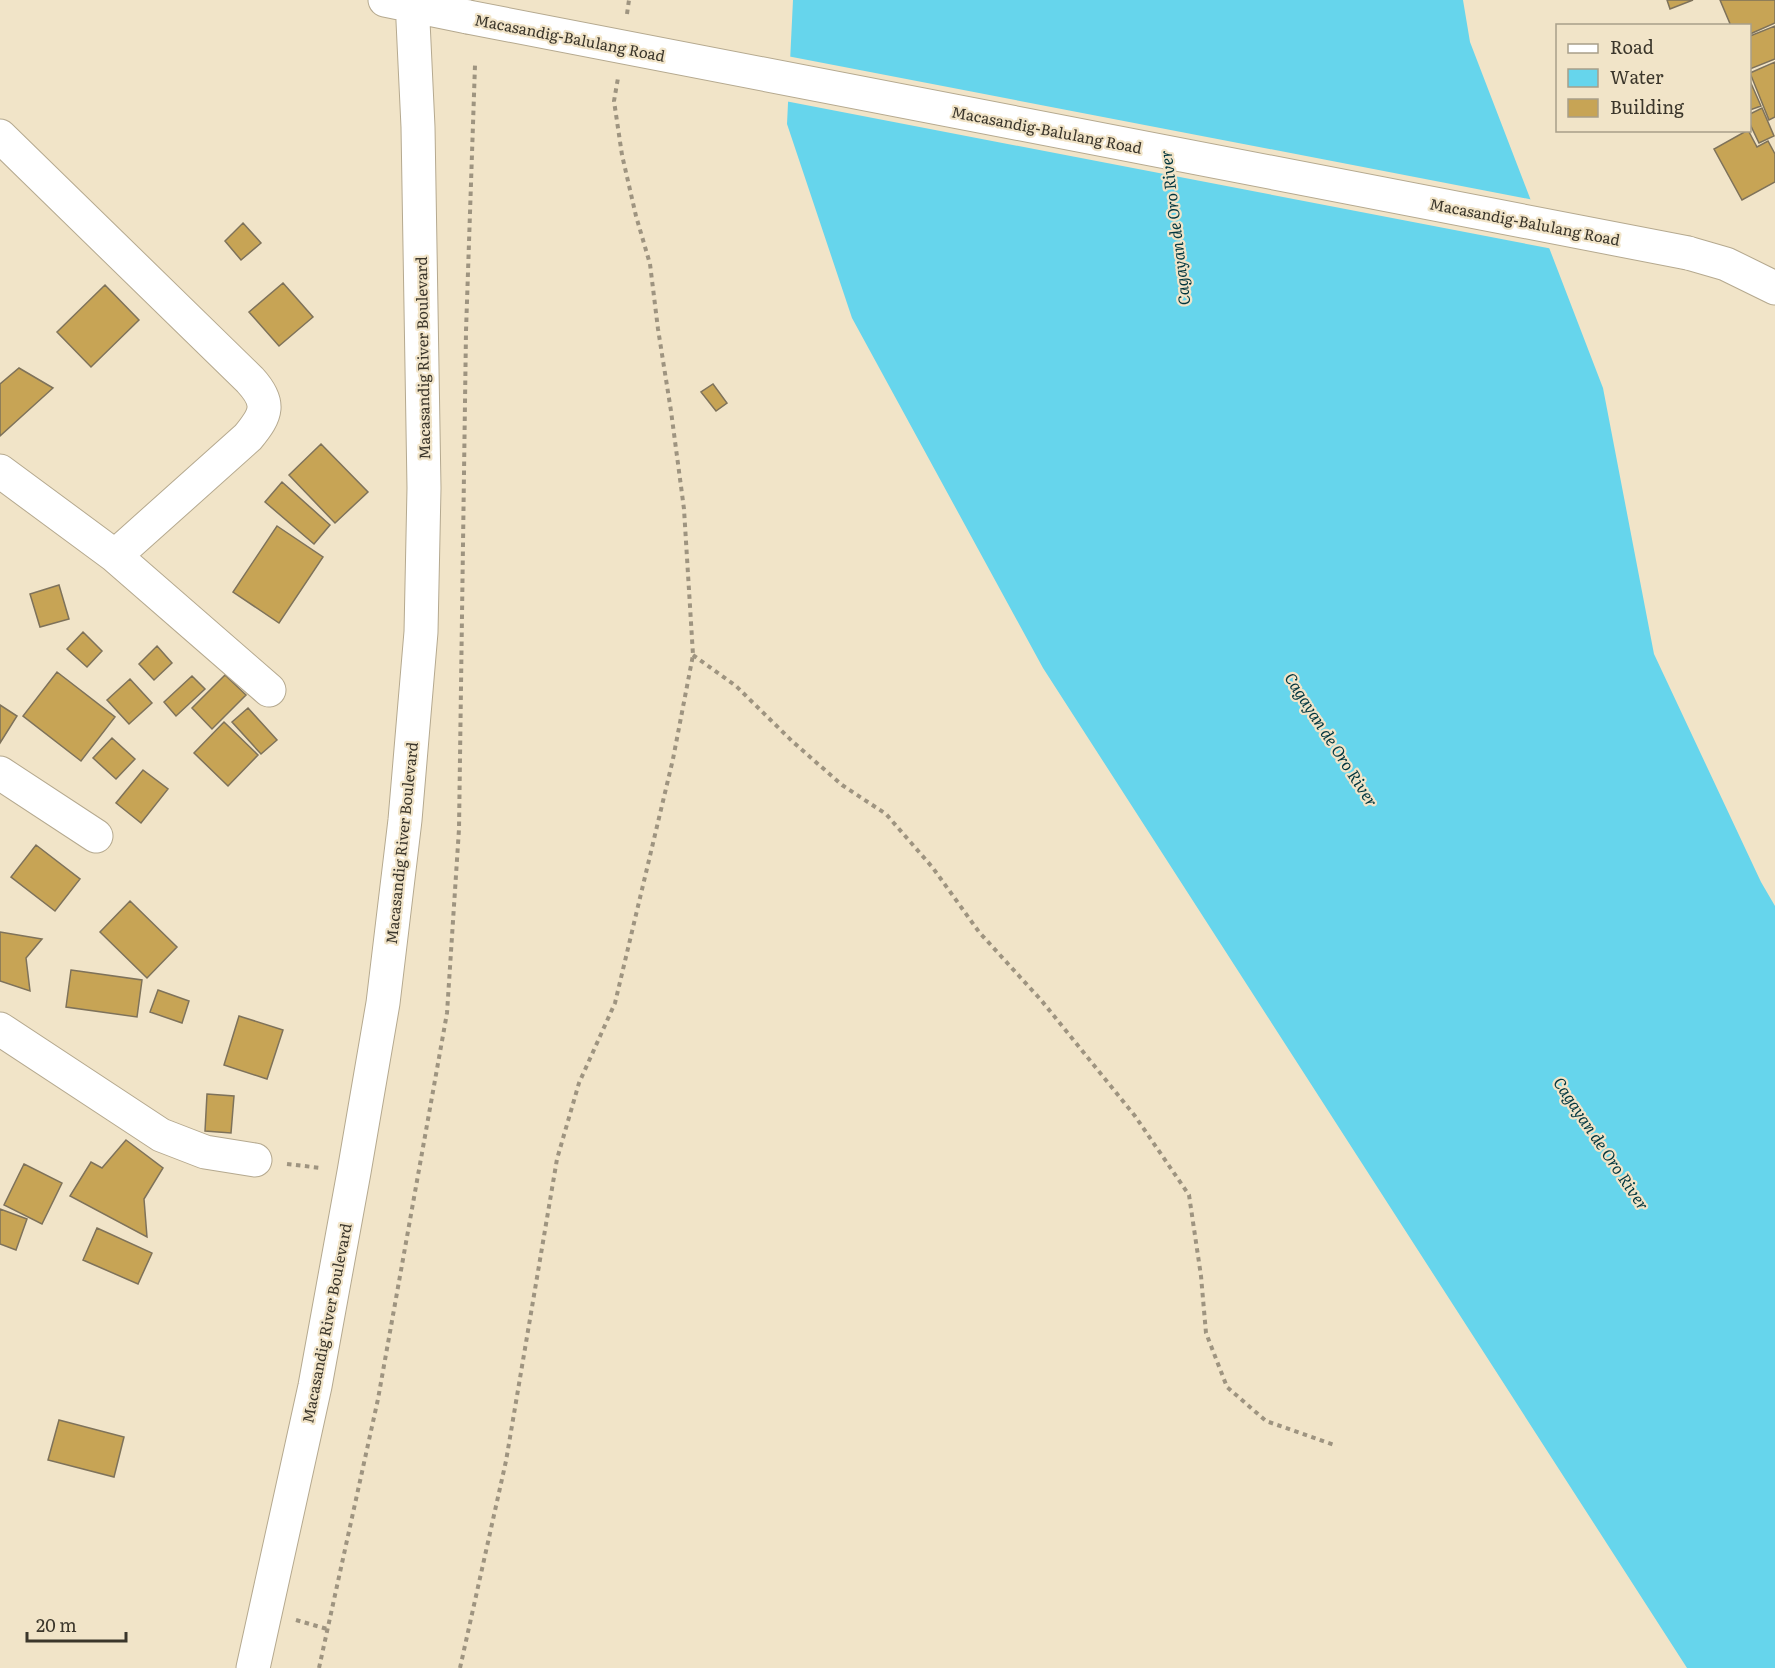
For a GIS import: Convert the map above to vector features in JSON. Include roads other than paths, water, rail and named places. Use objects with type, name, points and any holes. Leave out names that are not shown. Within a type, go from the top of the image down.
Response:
[{"type":"street","name":"Macasandig-Balulang Road","points":[[403,2],[468,17],[1688,253],[1725,264],[1775,288]]},
{"type":"street","name":"Macasandig River Boulevard","points":[[253,1668],[315,1386],[354,1172],[383,1003],[405,820],[421,632],[423,488],[418,127],[403,2]]},
{"type":"street","points":[[0,136],[250,380],[262,393],[266,407],[260,423],[248,437],[115,556]]},
{"type":"street","points":[[0,471],[115,556],[269,690]]},
{"type":"street","points":[[0,773],[96,836]]},
{"type":"street","points":[[0,1029],[161,1135],[205,1152],[255,1160]]},
{"type":"water","name":"Cagayan de Oro River","points":[[793,0],[1463,0],[1470,42],[1603,388],[1654,654],[1761,882],[1775,906],[1775,1668],[1687,1668],[1043,668],[852,318],[787,124]]}]
